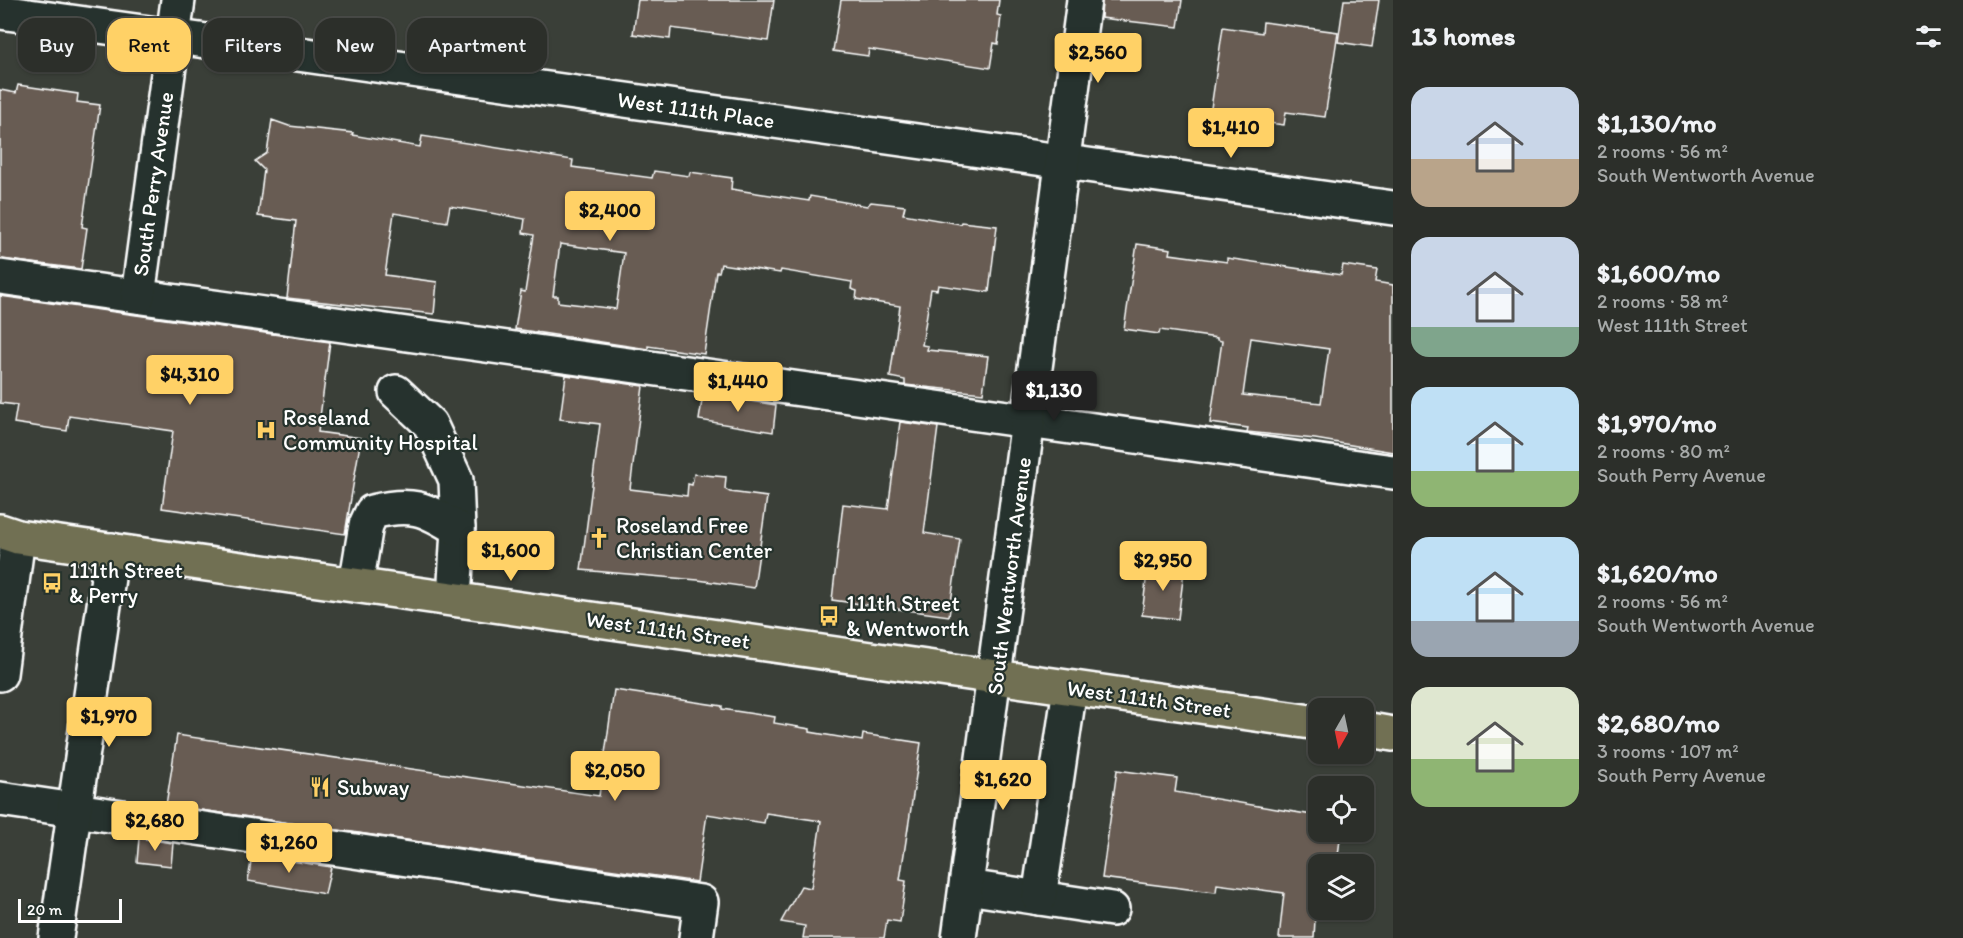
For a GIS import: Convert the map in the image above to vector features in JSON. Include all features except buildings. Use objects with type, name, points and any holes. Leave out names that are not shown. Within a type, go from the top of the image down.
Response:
[{"type":"main road","name":"West 111th Street","points":[[6,535],[1308,722]]},
{"type":"main road","points":[[1374,731],[1393,734]]},
{"type":"street","name":"South Perry Avenue","points":[[176,18],[178,0]]},
{"type":"street","name":"South Wentworth Avenue","points":[[959,938],[996,676],[1084,0]]},
{"type":"street","name":"West 111th Place","points":[[0,12],[107,28]]},
{"type":"street","name":"West 111th Place","points":[[191,40],[1393,208]]},
{"type":"street","name":"South Perry Avenue","points":[[138,296],[168,72]]},
{"type":"street","points":[[0,277],[1393,472]]},
{"type":"street","points":[[396,392],[430,424],[456,480],[458,530],[454,599]]},
{"type":"street","points":[[356,585],[366,525],[372,512],[396,506],[427,510],[458,530]]},
{"type":"street","points":[[0,674],[6,535]]},
{"type":"street","points":[[56,938],[112,550]]},
{"type":"street","points":[[1039,898],[1070,688]]},
{"type":"street","points":[[0,799],[701,902],[696,938]]},
{"type":"street","points":[[967,887],[1112,909]]},
{"type":"place","name":"Roseland Community Hospital","points":[[266,430]]},
{"type":"place","name":"Roseland Free Christian Center","points":[[599,538]]},
{"type":"place","name":"111th Street & Perry","points":[[52,583]]},
{"type":"place","name":"111th Street & Wentworth","points":[[829,616]]},
{"type":"place","name":"Subway","points":[[320,787]]}]
